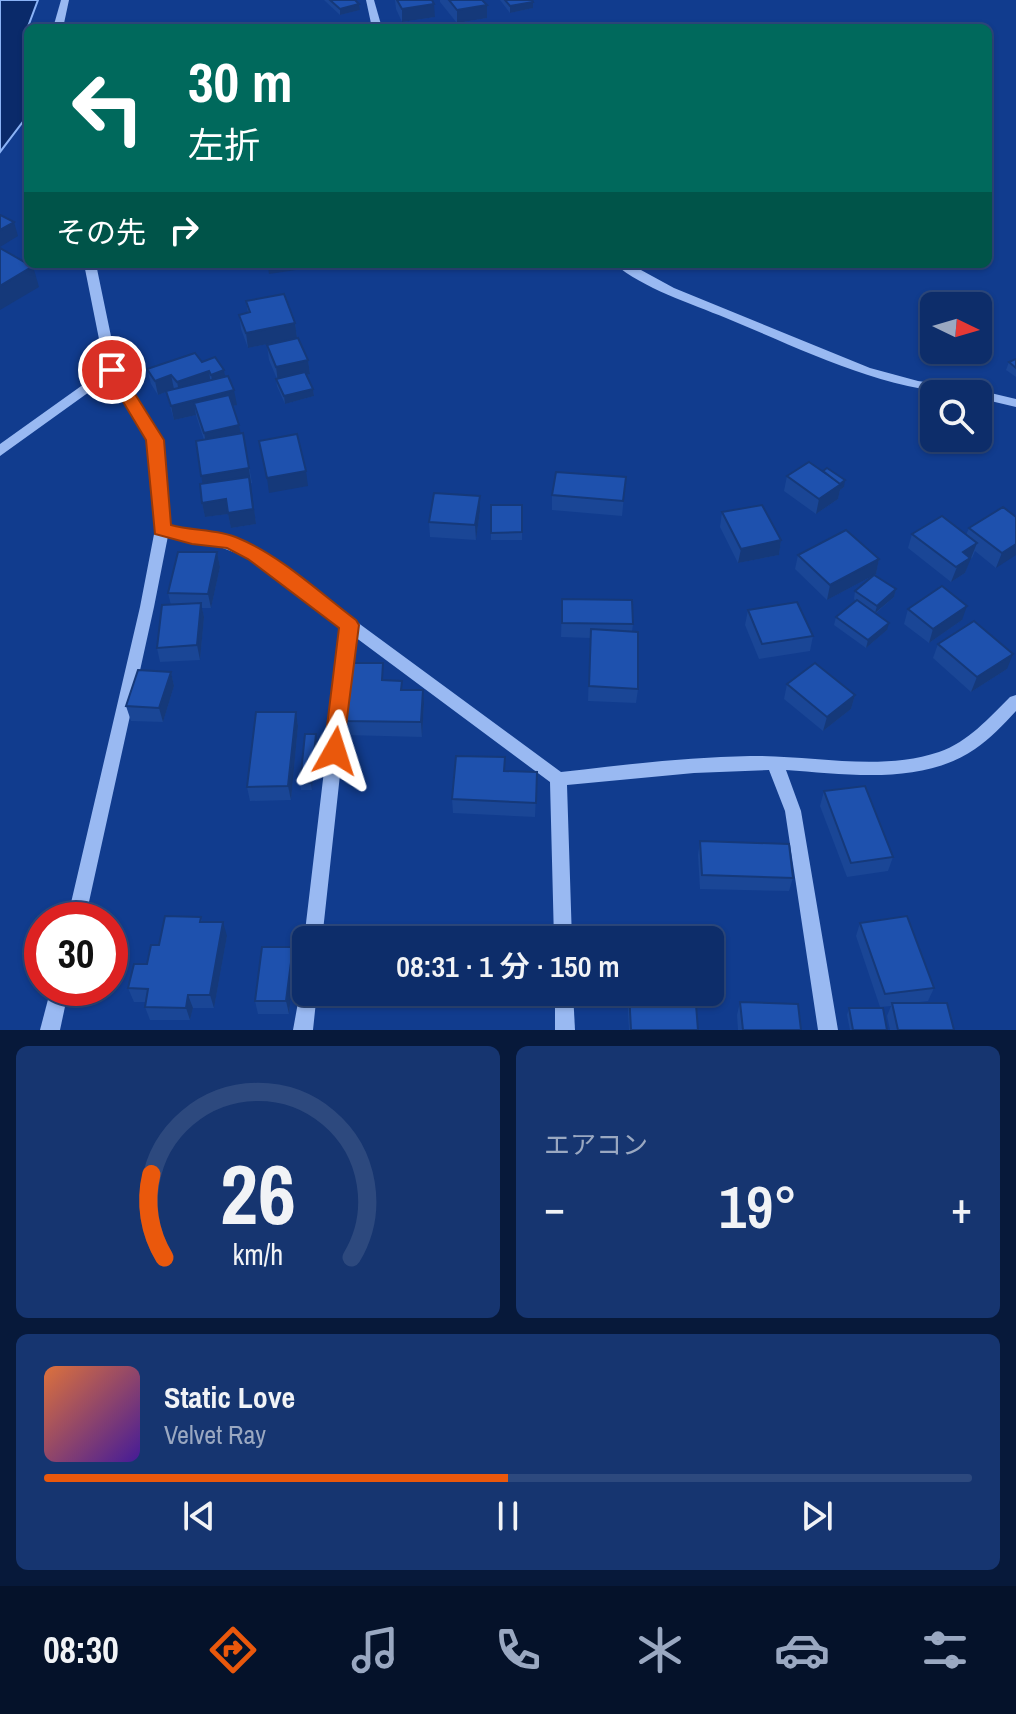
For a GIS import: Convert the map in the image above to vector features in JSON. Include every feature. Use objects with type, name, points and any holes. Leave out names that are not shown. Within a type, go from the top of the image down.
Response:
[{"type":"street","points":[[59,24],[65,0]]},
{"type":"street","points":[[370,0],[376,24]]},
{"type":"street","points":[[80,902],[162,529],[155,440],[112,370],[91,268]]},
{"type":"street","points":[[628,268],[670,291],[866,371],[920,385]]},
{"type":"street","points":[[0,451],[112,370]]},
{"type":"street","points":[[992,397],[1016,403]]},
{"type":"street","points":[[162,529],[192,538],[230,542],[254,554],[558,779],[670,768],[775,763],[839,769],[928,762],[963,749],[1016,701]]},
{"type":"street","points":[[315,926],[349,625]]},
{"type":"street","points":[[775,763],[793,811],[828,1030]]},
{"type":"street","points":[[558,779],[563,926]]},
{"type":"street","points":[[50,1030],[56,1006]]},
{"type":"street","points":[[303,1030],[306,1006]]},
{"type":"street","points":[[564,1006],[565,1030]]},
{"type":"water","points":[[0,0],[38,0],[29,24],[24,24],[24,120],[0,152]]},
{"type":"building","points":[[330,0],[355,0],[359,4],[340,9]]},
{"type":"building","points":[[397,0],[432,0],[434,4],[402,9]]},
{"type":"building","points":[[449,0],[482,0],[487,5],[457,10]]},
{"type":"building","points":[[505,0],[532,0],[533,2],[510,6]]},
{"type":"building","points":[[0,215],[14,222],[0,230]]},
{"type":"building","points":[[0,248],[24,262],[24,268],[30,268],[0,286]]},
{"type":"building","points":[[284,294],[295,323],[246,333],[239,315],[250,312],[246,301]]},
{"type":"building","points":[[298,338],[308,360],[276,367],[267,345]]},
{"type":"building","points":[[195,353],[202,362],[215,357],[224,370],[211,375],[209,371],[177,382],[171,375],[155,381],[147,369]]},
{"type":"building","points":[[305,372],[313,389],[284,396],[276,379]]},
{"type":"building","points":[[228,376],[234,390],[171,406],[166,391]]},
{"type":"building","points":[[229,395],[239,425],[204,433],[194,403]]},
{"type":"building","points":[[243,433],[249,468],[201,476],[196,441]]},
{"type":"building","points":[[297,434],[306,471],[267,478],[259,441]]},
{"type":"building","points":[[809,462],[841,484],[819,499],[787,476]]},
{"type":"building","points":[[827,468],[845,480],[840,484],[823,471]]},
{"type":"building","points":[[556,472],[626,477],[623,501],[552,495]]},
{"type":"building","points":[[249,477],[253,509],[228,513],[226,499],[202,503],[200,484]]},
{"type":"building","points":[[434,493],[480,496],[475,525],[429,522]]},
{"type":"building","points":[[491,505],[522,505],[522,532],[491,533]]},
{"type":"building","points":[[762,505],[781,540],[741,549],[722,512]]},
{"type":"building","points":[[1003,507],[1016,517],[1016,544],[1002,553],[969,528]]},
{"type":"building","points":[[942,516],[977,543],[963,552],[970,558],[956,567],[912,534]]},
{"type":"building","points":[[846,530],[879,559],[830,585],[798,555]]},
{"type":"building","points":[[178,552],[217,552],[208,594],[168,593]]},
{"type":"building","points":[[874,575],[896,589],[877,606],[855,591]]},
{"type":"building","points":[[942,586],[967,606],[933,629],[908,609]]},
{"type":"building","points":[[562,599],[632,600],[633,624],[562,623]]},
{"type":"building","points":[[857,600],[889,623],[868,640],[836,617]]},
{"type":"building","points":[[797,602],[813,636],[762,644],[748,610]]},
{"type":"building","points":[[201,603],[197,645],[157,648],[162,605]]},
{"type":"building","points":[[974,621],[1013,654],[977,677],[938,644]]},
{"type":"building","points":[[591,629],[638,632],[638,689],[589,686]]},
{"type":"building","points":[[351,663],[383,663],[382,680],[402,681],[401,690],[423,690],[421,722],[343,721]]},
{"type":"building","points":[[815,663],[855,695],[827,717],[787,684]]},
{"type":"building","points":[[138,670],[171,672],[159,708],[126,706]]},
{"type":"building","points":[[256,712],[296,712],[288,786],[247,787]]},
{"type":"building","points":[[305,734],[316,734],[311,783],[300,783]]},
{"type":"building","points":[[456,756],[505,757],[504,771],[537,772],[536,803],[452,799]]},
{"type":"building","points":[[865,786],[893,857],[851,863],[824,791]]},
{"type":"building","points":[[700,841],[789,844],[793,878],[702,875]]},
{"type":"building","points":[[165,916],[201,917],[200,922],[223,922],[210,995],[188,995],[186,1008],[145,1007],[148,989],[128,988],[134,964],[147,964],[151,945],[159,945]]},
{"type":"building","points":[[907,916],[934,988],[885,994],[860,923]]},
{"type":"building","points":[[262,947],[292,947],[286,1001],[255,1001]]},
{"type":"building","points":[[740,1002],[798,1004],[801,1030],[743,1030]]},
{"type":"building","points":[[892,1003],[947,1003],[954,1030],[898,1030]]},
{"type":"building","points":[[630,1006],[696,1006],[698,1030],[631,1030]]},
{"type":"building","points":[[849,1008],[883,1008],[887,1030],[853,1030]]},
{"type":"route","points":[[112,370],[155,440],[162,529],[192,538],[230,542],[254,554],[349,625],[335,751]]}]
